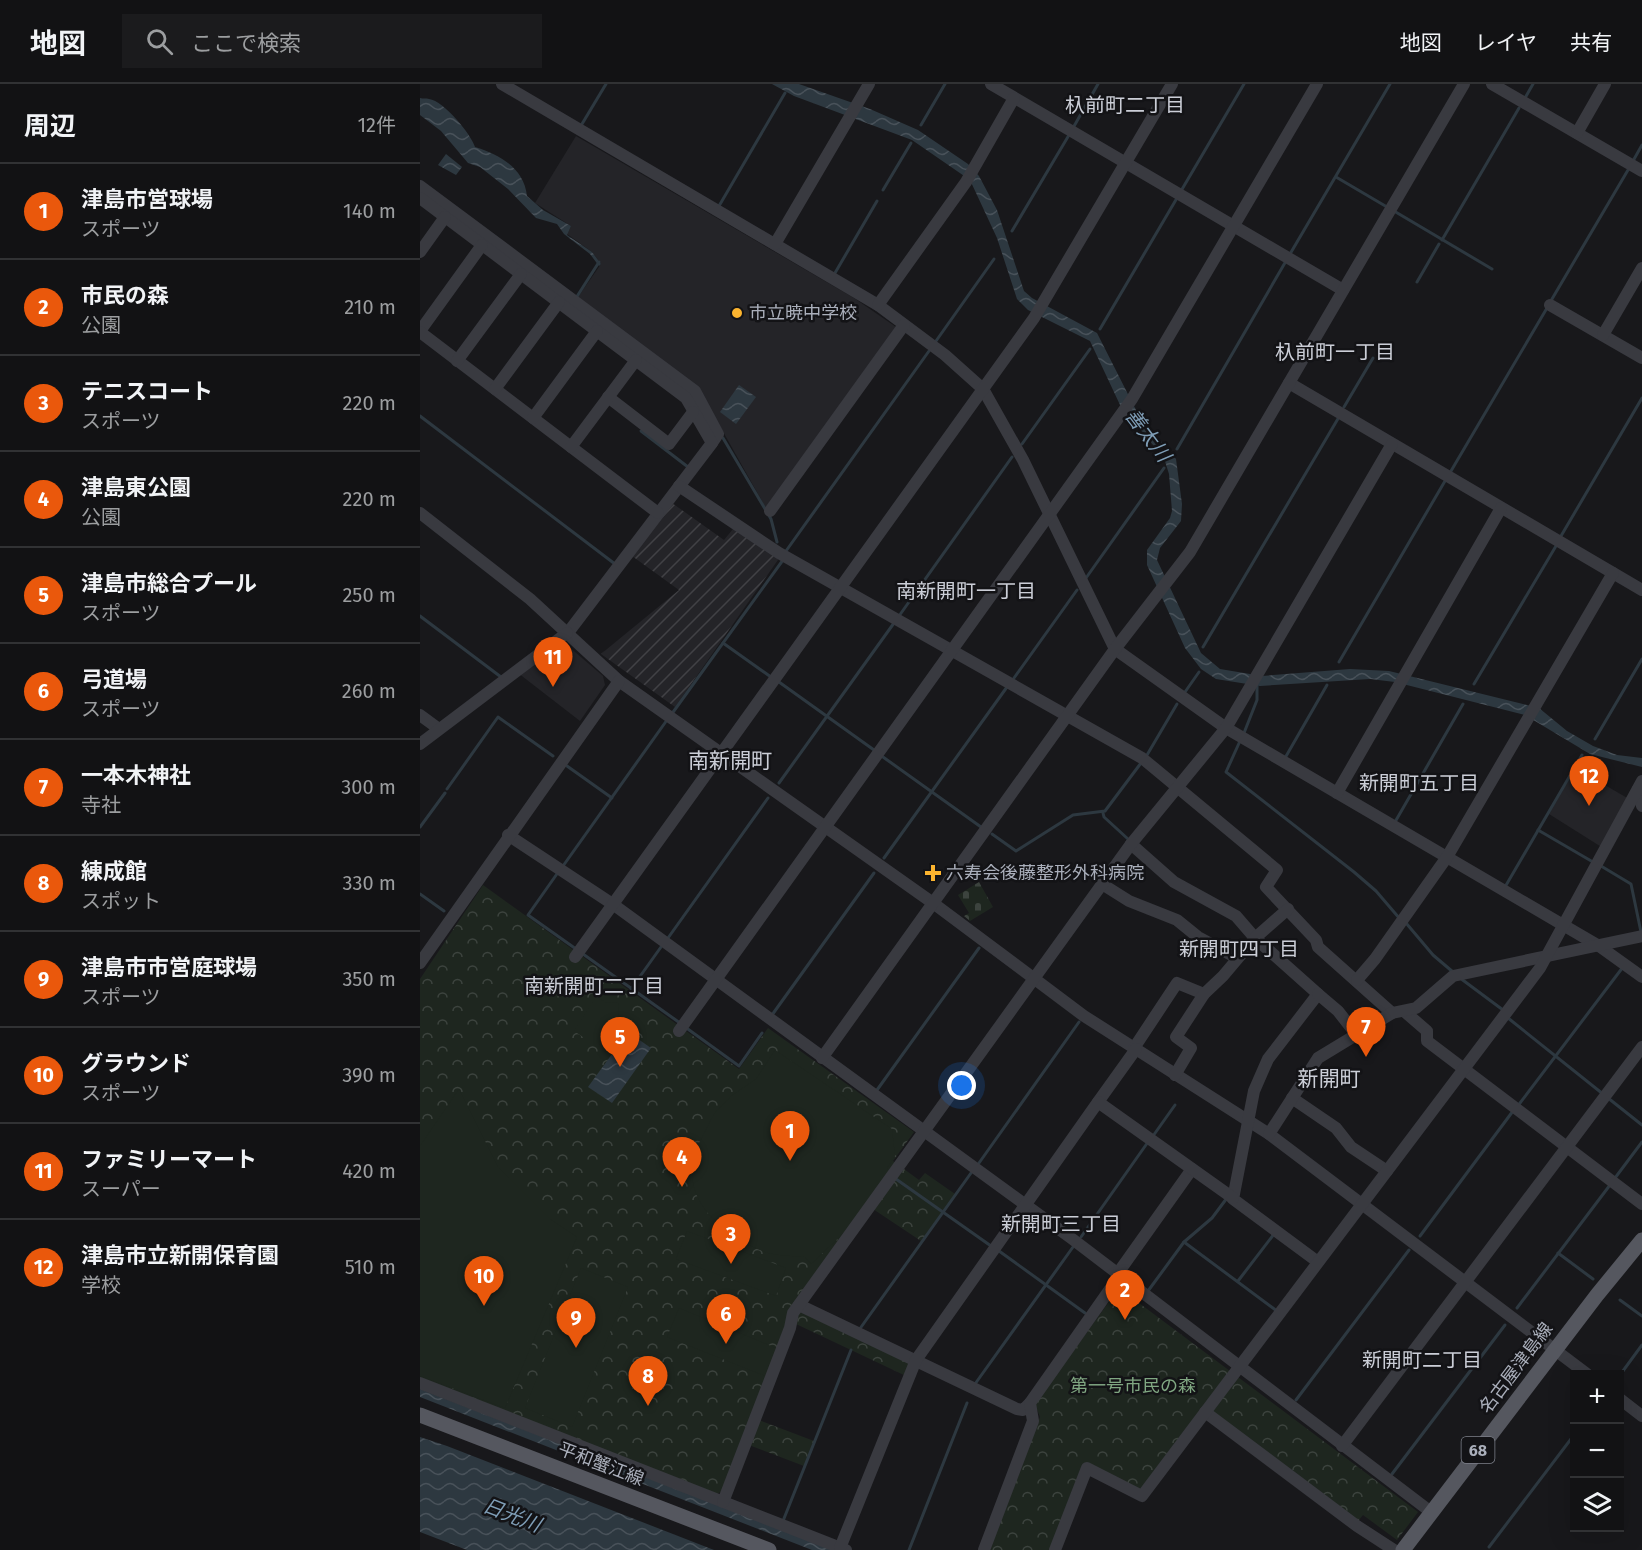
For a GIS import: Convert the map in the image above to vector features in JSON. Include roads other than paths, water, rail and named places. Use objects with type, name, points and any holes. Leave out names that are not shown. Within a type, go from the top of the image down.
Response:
[{"type":"main road","name":"名古屋津島線","points":[[1397,1548],[1431,1512],[1554,1350],[1642,1240]]},
{"type":"main road","name":"平和蟹江線","points":[[420,1415],[769,1550]]},
{"type":"street","points":[[502,84],[878,305],[945,355],[982,389],[1023,460],[1115,650],[1226,728],[1599,946],[1642,977]]},
{"type":"street","points":[[775,244],[869,84]]},
{"type":"street","points":[[991,84],[1343,290]]},
{"type":"street","points":[[575,957],[1034,318],[1172,84]]},
{"type":"street","points":[[679,1031],[1132,399],[1317,84]]},
{"type":"street","points":[[822,1058],[1115,650],[1190,552],[1464,84]]},
{"type":"street","points":[[1491,84],[1642,171]]},
{"type":"street","points":[[1577,133],[1605,84]]},
{"type":"street","points":[[878,305],[966,182],[1014,98]]},
{"type":"street","points":[[420,186],[695,391],[718,434],[567,634],[420,744]]},
{"type":"street","points":[[420,198],[686,398],[711,442]]},
{"type":"street","points":[[420,252],[445,217]]},
{"type":"street","points":[[482,245],[420,332],[658,513]]},
{"type":"street","points":[[1602,335],[1642,268]]},
{"type":"street","points":[[457,361],[521,274]]},
{"type":"street","points":[[495,389],[559,302]]},
{"type":"street","points":[[1551,305],[1642,358]]},
{"type":"street","points":[[770,511],[904,324]]},
{"type":"street","points":[[533,418],[597,331]]},
{"type":"street","points":[[571,447],[636,360]]},
{"type":"street","points":[[1289,383],[1642,590]]},
{"type":"street","points":[[608,398],[669,444],[693,412]]},
{"type":"street","points":[[723,1502],[799,1305],[1131,844],[1226,728],[1392,444]]},
{"type":"street","points":[[679,486],[736,526],[1129,749],[1178,785],[1244,845],[1277,870],[1266,887],[1316,940],[1318,947],[1392,1013]]},
{"type":"street","points":[[1337,793],[1501,508]]},
{"type":"street","points":[[420,513],[496,570],[619,681],[933,903],[1084,1016],[1269,1134],[1582,1370]]},
{"type":"street","points":[[1356,980],[1375,959],[1447,856],[1613,573]]},
{"type":"street","points":[[420,963],[508,835],[619,681]]},
{"type":"street","points":[[420,715],[439,729]]},
{"type":"street","points":[[1640,785],[1642,806]]},
{"type":"street","points":[[1055,1550],[1087,1468],[1142,1496],[1547,956],[1640,785]]},
{"type":"street","points":[[508,835],[614,905],[1026,1205],[1431,1512]]},
{"type":"street","points":[[1131,844],[1174,882],[1236,916],[1255,938],[1338,1011],[1356,1034]]},
{"type":"street","points":[[1102,884],[1129,901],[1177,920],[1198,937],[1237,958]]},
{"type":"street","points":[[1175,1075],[1191,1048],[1176,1037],[1204,993],[1255,938],[1288,909]]},
{"type":"street","points":[[1269,1134],[1318,1058],[1392,1013],[1416,1008],[1457,975],[1642,936]]},
{"type":"street","points":[[420,1383],[843,1549],[916,1360],[1135,1049],[1178,982],[1204,993]]},
{"type":"street","points":[[1233,1198],[1254,1091],[1268,1059],[1318,994]]},
{"type":"street","points":[[1405,1012],[1427,1031],[1427,1041],[1642,1204]]},
{"type":"street","points":[[1342,1446],[1642,1047]]},
{"type":"street","points":[[1292,1098],[1336,1128],[1351,1147],[1387,1171]]},
{"type":"street","points":[[1098,1102],[1318,1262]]},
{"type":"street","points":[[799,1305],[1023,1410],[1192,1169]]},
{"type":"street","points":[[1624,1402],[1642,1416]]},
{"type":"street","points":[[984,1550],[1033,1421],[1030,1403]]},
{"type":"street","points":[[1205,1412],[1357,1526],[1397,1548]]},
{"type":"water","name":"善太川","points":[[772,84],[799,84],[870,109],[918,130],[968,164],[979,176],[997,210],[1024,291],[1032,298],[1097,333],[1138,414],[1176,459],[1182,504],[1181,521],[1160,548],[1157,560],[1201,653],[1220,669],[1262,676],[1350,669],[1389,671],[1539,708],[1567,731],[1593,746],[1617,755],[1642,758],[1642,767],[1590,754],[1525,715],[1395,682],[1370,679],[1260,686],[1216,679],[1201,669],[1185,648],[1147,565],[1147,550],[1170,518],[1172,511],[1169,474],[1164,458],[1121,407],[1090,341],[1028,310],[1017,299],[997,238],[970,180],[912,140],[794,96]]},
{"type":"water","points":[[420,98],[435,101],[442,106],[463,127],[475,147],[502,159],[516,170],[525,186],[527,196],[543,210],[571,226],[567,235],[592,252],[601,264],[599,266],[590,254],[564,234],[557,224],[536,218],[508,189],[480,167],[468,163],[441,131],[420,115]]},
{"type":"water","points":[[446,154],[462,167],[456,175],[438,165]]},
{"type":"water","points":[[739,385],[756,397],[736,424],[720,412]]},
{"type":"water","points":[[628,1032],[651,1048],[612,1103],[588,1087]]},
{"type":"water","points":[[420,1389],[834,1550],[812,1550],[420,1397]]},
{"type":"water","name":"日光川","points":[[420,1437],[714,1550],[467,1550],[420,1532]]},
{"type":"waterway","points":[[582,124],[606,84]]},
{"type":"waterway","points":[[921,125],[945,84]]},
{"type":"waterway","points":[[1073,128],[1098,84]]},
{"type":"waterway","points":[[1181,191],[1244,84]]},
{"type":"waterway","points":[[1290,254],[1390,84]]},
{"type":"waterway","points":[[1525,98],[1533,84]]},
{"type":"waterway","points":[[719,206],[785,93]]},
{"type":"waterway","points":[[1442,240],[1519,108]]},
{"type":"waterway","points":[[1012,231],[1069,135]]},
{"type":"waterway","points":[[883,190],[911,143]]},
{"type":"waterway","points":[[1633,161],[1642,145]]},
{"type":"waterway","points":[[1552,299],[1628,170]]},
{"type":"waterway","points":[[1336,177],[1387,207]]},
{"type":"waterway","points":[[1100,329],[1177,198]]},
{"type":"waterway","points":[[835,273],[877,201]]},
{"type":"waterway","points":[[1394,211],[1492,269]]},
{"type":"waterway","points":[[1417,282],[1439,244]]},
{"type":"waterway","points":[[936,341],[994,259]]},
{"type":"waterway","name":"善太川","points":[[1177,449],[1286,261]]},
{"type":"waterway","points":[[576,298],[599,262]]},
{"type":"waterway","points":[[1451,471],[1547,308]]},
{"type":"waterway","points":[[1022,444],[1090,349]]},
{"type":"waterway","points":[[786,551],[929,351]]},
{"type":"waterway","points":[[1344,407],[1373,358]]},
{"type":"waterway","points":[[1561,536],[1642,398]]},
{"type":"waterway","points":[[420,416],[615,564]]},
{"type":"waterway","points":[[1203,647],[1339,417]]},
{"type":"waterway","points":[[641,431],[688,467]]},
{"type":"waterway","points":[[723,438],[771,519],[777,542]]},
{"type":"waterway","points":[[899,616],[1012,457]]},
{"type":"waterway","name":"善太川","points":[[1086,578],[1164,468]]},
{"type":"waterway","points":[[1339,662],[1445,481]]},
{"type":"waterway","points":[[1474,684],[1556,546]]},
{"type":"waterway","points":[[671,715],[783,560]]},
{"type":"waterway","points":[[1014,678],[1077,590]]},
{"type":"waterway","points":[[420,616],[501,677]]},
{"type":"waterway","points":[[779,783],[894,623]]},
{"type":"waterway","points":[[723,643],[771,677]]},
{"type":"waterway","points":[[1595,739],[1642,659]]},
{"type":"waterway","points":[[1185,692],[1199,672]]},
{"type":"waterway","points":[[779,682],[874,750]]},
{"type":"waterway","points":[[1244,733],[1257,700],[1257,683]]},
{"type":"waterway","points":[[1285,758],[1327,685]]},
{"type":"waterway","points":[[884,858],[1007,687]]},
{"type":"waterway","points":[[1147,755],[1177,704]]},
{"type":"waterway","points":[[1395,822],[1463,704]]},
{"type":"waterway","points":[[447,789],[498,717],[553,756]]},
{"type":"waterway","points":[[563,866],[667,720]]},
{"type":"waterway","points":[[1240,741],[1226,772],[1354,872],[1376,891],[1400,919]]},
{"type":"waterway","points":[[1505,887],[1582,755]]},
{"type":"waterway","points":[[883,757],[981,827]]},
{"type":"waterway","points":[[992,834],[1016,851],[1073,815],[1105,811],[1141,763]]},
{"type":"waterway","points":[[567,766],[612,798]]},
{"type":"waterway","points":[[420,827],[445,793]]},
{"type":"waterway","points":[[668,938],[768,798]]},
{"type":"waterway","points":[[1103,813],[1104,817],[1128,839]]},
{"type":"waterway","points":[[1538,830],[1593,862]]},
{"type":"waterway","points":[[1601,866],[1631,884],[1641,932]]},
{"type":"waterway","points":[[559,871],[528,915],[576,949]]},
{"type":"waterway","points":[[772,1015],[874,873]]},
{"type":"waterway","points":[[420,894],[444,911]]},
{"type":"waterway","points":[[1406,923],[1433,955],[1453,972]]},
{"type":"waterway","points":[[631,989],[661,947]]},
{"type":"waterway","points":[[877,1090],[979,948]]},
{"type":"waterway","points":[[583,954],[680,1023]]},
{"type":"waterway","points":[[1517,1107],[1623,967]]},
{"type":"waterway","points":[[1460,978],[1503,1010]]},
{"type":"waterway","points":[[1508,1018],[1603,1094]]},
{"type":"waterway","points":[[979,1163],[1079,1022]]},
{"type":"waterway","points":[[685,1027],[739,1066],[762,1033]]},
{"type":"waterway","points":[[1608,1098],[1642,1125]]},
{"type":"waterway","points":[[1153,1136],[1175,1105]]},
{"type":"waterway","points":[[1420,1236],[1513,1111]]},
{"type":"waterway","points":[[1081,1237],[1148,1142]]},
{"type":"waterway","points":[[1615,1178],[1642,1142]]},
{"type":"waterway","points":[[859,1330],[971,1173]]},
{"type":"waterway","points":[[896,1179],[991,1246]]},
{"type":"waterway","points":[[1517,1308],[1610,1185]]},
{"type":"waterway","points":[[1148,1291],[1184,1242],[1212,1218],[1227,1198]]},
{"type":"waterway","points":[[1238,1281],[1274,1234]]},
{"type":"waterway","points":[[1184,1242],[1277,1311]]},
{"type":"waterway","points":[[975,1384],[1073,1247]]},
{"type":"waterway","points":[[1296,1400],[1409,1250]]},
{"type":"waterway","points":[[999,1251],[1085,1313]]},
{"type":"waterway","points":[[1558,1253],[1593,1279]]},
{"type":"waterway","points":[[1620,1300],[1642,1316]]},
{"type":"waterway","points":[[1392,1474],[1505,1325]]},
{"type":"waterway","points":[[1624,1370],[1642,1345]]},
{"type":"waterway","points":[[783,1521],[851,1350]]},
{"type":"waterway","points":[[909,1550],[967,1403]]},
{"type":"waterway","points":[[1489,1547],[1570,1440]]},
{"type":"place","name":"市立暁中学校","points":[[737,313]]},
{"type":"place","name":"ファミリーマート","points":[[553,687]]},
{"type":"place","name":"津島市立新開保育園","points":[[1589,806]]},
{"type":"place","name":"六寿会後藤整形外科病院","points":[[933,873]]},
{"type":"place","name":"一本木神社","points":[[1366,1057]]},
{"type":"place","name":"津島市総合プール","points":[[620,1067]]},
{"type":"place","name":"津島市営球場","points":[[790,1161]]},
{"type":"place","name":"津島東公園","points":[[682,1187]]},
{"type":"place","name":"テニスコート","points":[[731,1264]]},
{"type":"place","name":"グラウンド","points":[[484,1306]]},
{"type":"place","name":"市民の森","points":[[1125,1320]]},
{"type":"place","name":"弓道場","points":[[726,1344]]},
{"type":"place","name":"津島市市営庭球場","points":[[576,1348]]},
{"type":"place","name":"練成館","points":[[648,1406]]},
{"type":"district","name":"杁前町二丁目","points":[[1125,105]]},
{"type":"district","name":"杁前町一丁目","points":[[1335,352]]},
{"type":"district","name":"南新開町一丁目","points":[[966,591]]},
{"type":"district","name":"南新開町","points":[[730,761]]},
{"type":"district","name":"新開町五丁目","points":[[1419,783]]},
{"type":"district","name":"新開町四丁目","points":[[1239,949]]},
{"type":"district","name":"南新開町二丁目","points":[[594,986]]},
{"type":"district","name":"新開町","points":[[1329,1079]]},
{"type":"district","name":"新開町三丁目","points":[[1061,1224]]},
{"type":"district","name":"新開町二丁目","points":[[1422,1360]]},
{"type":"park label","name":"第一号市民の森","points":[[1133,1386]]}]
